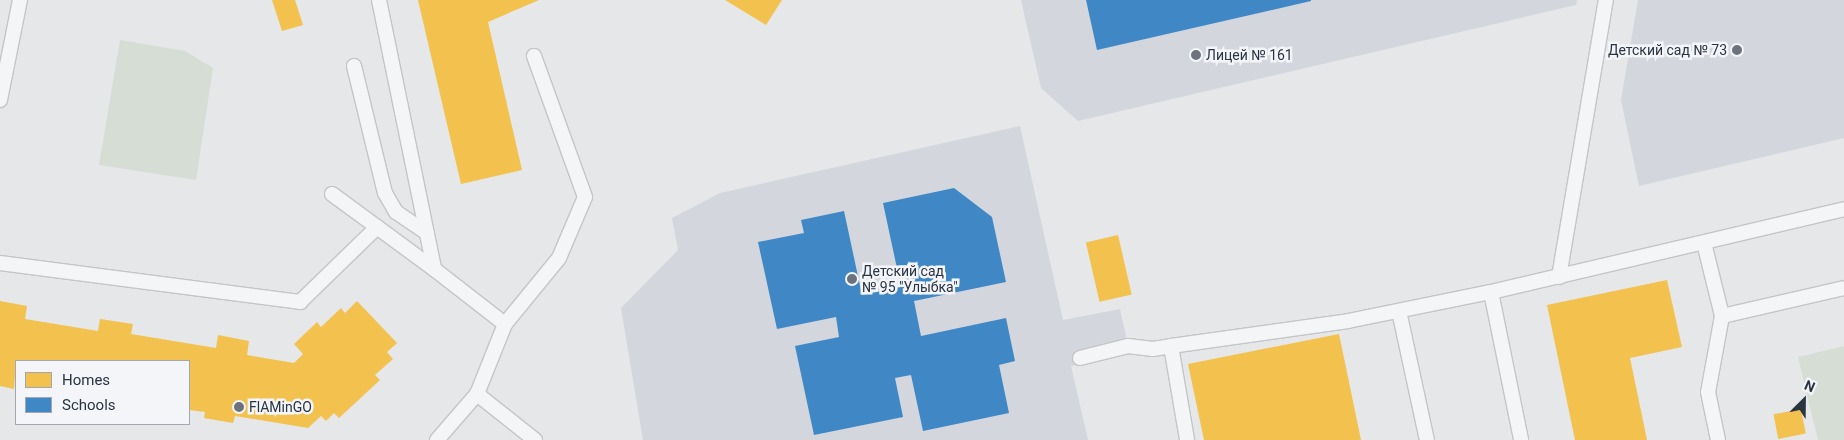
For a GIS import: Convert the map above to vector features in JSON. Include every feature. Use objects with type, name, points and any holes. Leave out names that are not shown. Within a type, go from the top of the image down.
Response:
[{"type":"lane","points":[[0,100],[20,0]]},
{"type":"lane","points":[[379,0],[434,269]]},
{"type":"lane","points":[[1559,276],[1606,0]]},
{"type":"lane","points":[[437,440],[477,394],[505,324],[559,258],[585,197],[534,56]]},
{"type":"lane","points":[[354,66],[385,193],[396,212],[427,233]]},
{"type":"lane","points":[[332,194],[505,324]]},
{"type":"lane","points":[[1080,358],[1128,346],[1153,349],[1399,311],[1491,292],[1844,209]]},
{"type":"lane","points":[[0,263],[300,302],[377,226]]},
{"type":"lane","points":[[1704,243],[1722,316],[1708,392],[1718,440]]},
{"type":"lane","points":[[1722,316],[1844,288]]},
{"type":"lane","points":[[1491,292],[1521,440]]},
{"type":"lane","points":[[1399,311],[1427,440]]},
{"type":"lane","points":[[1171,346],[1187,440]]},
{"type":"lane","points":[[477,394],[535,440]]},
{"type":"shaded area","name":"Лицей № 161","points":[[1021,0],[1577,0],[1576,5],[1078,121],[1041,88]]},
{"type":"shaded area","name":"Детский сад № 73","points":[[1638,0],[1844,0],[1844,138],[1639,186],[1621,100]]},
{"type":"shaded area","points":[[120,40],[185,51],[213,68],[196,180],[99,165]]},
{"type":"shaded area","name":"Детский сад № 95 \"Улыбка\"","points":[[1020,126],[1063,320],[1120,309],[1130,354],[1071,366],[1088,440],[643,440],[621,308],[678,250],[672,218],[720,193]]},
{"type":"shaded area","points":[[1844,346],[1844,440],[1818,440],[1798,357]]},
{"type":"building: Homes","points":[[272,0],[295,0],[303,25],[282,31]]},
{"type":"building: Homes","points":[[418,0],[539,0],[488,22],[522,170],[461,184]]},
{"type":"building: Homes","points":[[725,0],[782,0],[766,25]]},
{"type":"building: Homes","points":[[1118,235],[1132,294],[1100,302],[1086,242]]},
{"type":"building: Homes","points":[[1667,280],[1682,347],[1630,358],[1647,440],[1575,440],[1547,305]]},
{"type":"building: Homes","points":[[0,301],[27,306],[25,319],[98,331],[100,319],[133,324],[131,334],[216,348],[218,335],[249,341],[247,355],[294,363],[303,354],[294,344],[317,322],[321,327],[341,308],[345,313],[357,301],[397,343],[387,352],[393,359],[375,375],[380,380],[339,418],[334,413],[326,421],[321,416],[308,428],[235,416],[233,423],[204,418],[205,412],[190,410],[190,360],[15,360],[14,389],[0,386]]},
{"type":"building: Homes","points":[[1339,334],[1361,440],[1204,440],[1188,364]]},
{"type":"building: Homes","points":[[1801,409],[1806,434],[1778,439],[1774,414]]},
{"type":"building: Schools","points":[[1086,0],[1311,0],[1311,1],[1097,50]]},
{"type":"building: Schools","points":[[954,188],[992,217],[1006,282],[914,301],[921,336],[1006,318],[1015,361],[999,365],[1009,413],[923,431],[911,375],[895,378],[903,417],[814,435],[795,346],[839,337],[836,317],[777,329],[758,242],[804,233],[801,220],[844,211],[862,295],[901,287],[883,203]]},
{"type":"place","name":"Детский сад № 73","points":[[1737,50]]},
{"type":"place","name":"Лицей № 161","points":[[1196,55]]},
{"type":"place","name":"Детский сад № 95 \"Улыбка\"","points":[[852,279]]},
{"type":"place","name":"FlAMinGO","points":[[239,407]]}]
